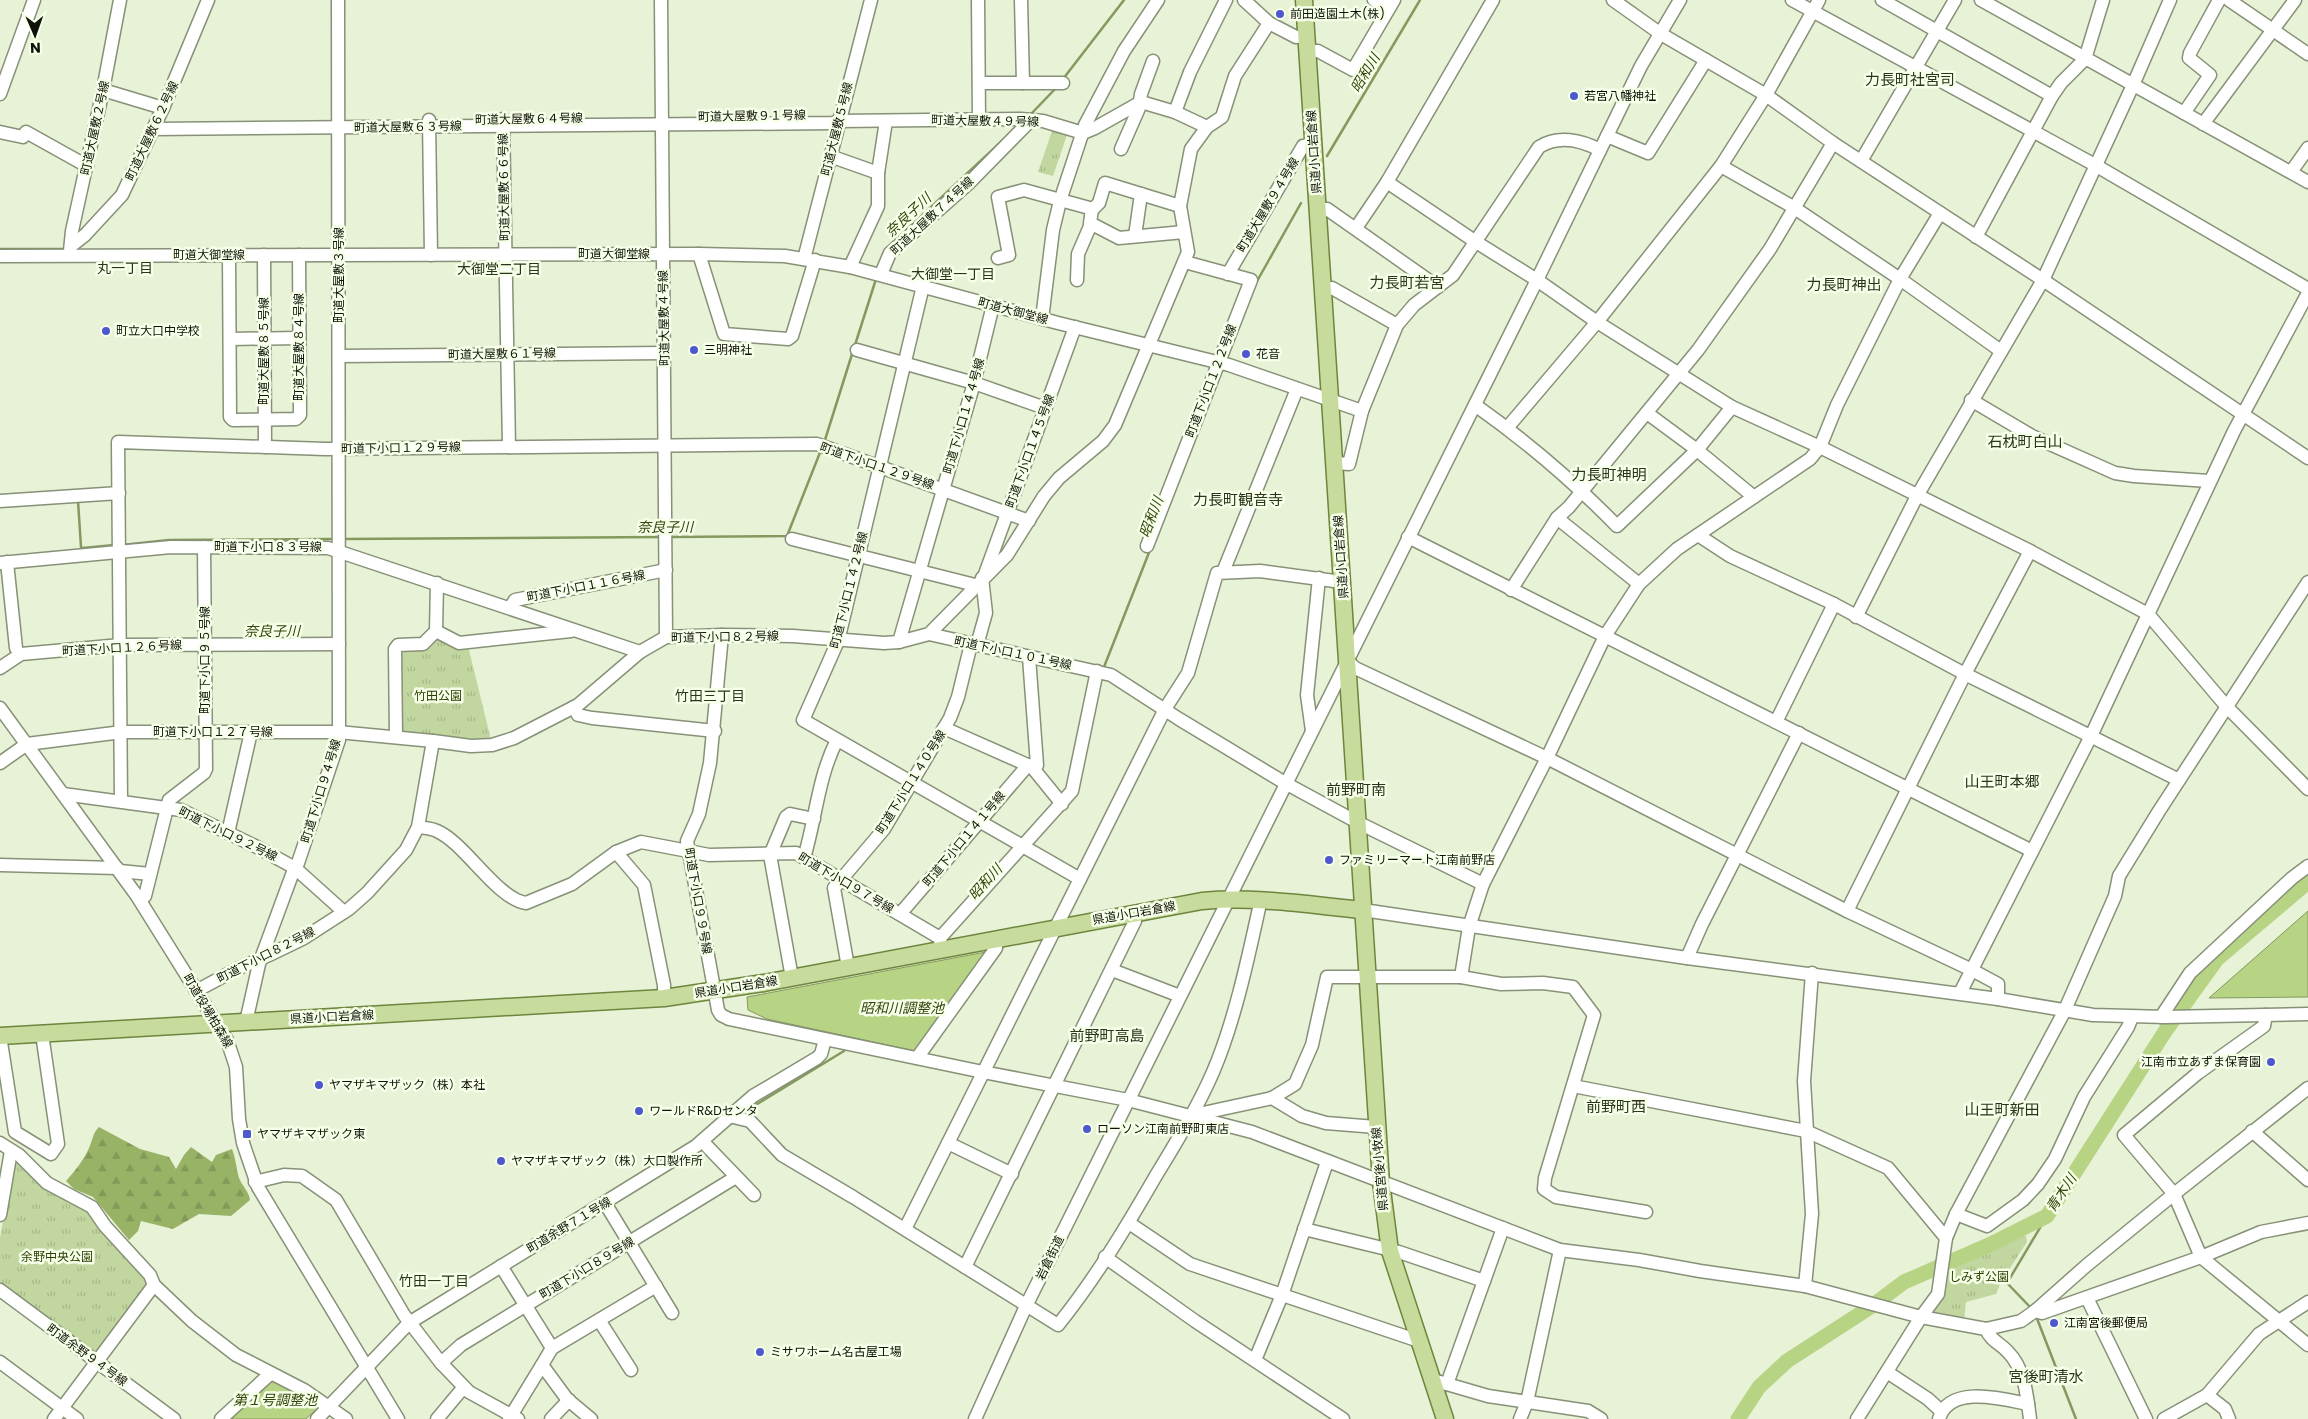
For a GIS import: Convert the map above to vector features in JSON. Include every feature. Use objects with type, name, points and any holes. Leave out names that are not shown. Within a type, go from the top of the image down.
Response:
[{"type":"main road","name":"県道小口岩倉線","points":[[0,1036],[664,998],[715,992],[792,978],[848,967],[941,944],[996,939],[1134,913],[1228,898],[1261,899],[1363,910],[1304,0]]},
{"type":"main road","name":"県道宮後小牧線","points":[[1363,910],[1376,1127],[1390,1251],[1419,1341],[1440,1382],[1445,1419]]},
{"type":"street","points":[[0,94],[34,0]]},
{"type":"street","name":"町道大屋敷２号線","points":[[70,251],[72,232],[103,90],[120,0]]},
{"type":"street","name":"町道大屋敷６２号線","points":[[70,251],[122,195],[163,108],[208,0]]},
{"type":"street","name":"町道大屋敷３号線","points":[[338,0],[340,255],[339,550]]},
{"type":"street","name":"町道大屋敷４号線","points":[[661,0],[666,637]]},
{"type":"street","name":"町道大屋敷５号線","points":[[699,254],[724,334],[788,339],[792,336],[830,156],[871,0]]},
{"type":"street","points":[[978,0],[979,120]]},
{"type":"street","points":[[1021,0],[1023,83]]},
{"type":"street","points":[[1042,319],[1053,230],[1060,201],[1085,125],[1124,51],[1158,0]]},
{"type":"street","points":[[1176,112],[1190,72],[1226,0]]},
{"type":"street","points":[[1244,0],[1269,23],[1353,70],[1392,4],[1374,0]]},
{"type":"street","points":[[1356,228],[1387,182],[1493,0]]},
{"type":"street","points":[[1613,0],[1661,34],[1766,95],[1833,143],[2043,280],[2242,416],[2308,458]]},
{"type":"street","name":"岩倉街道","points":[[975,1419],[1026,1306],[1537,280],[1641,66],[1680,0]]},
{"type":"street","points":[[1792,0],[2095,165],[2308,289]]},
{"type":"street","points":[[1507,428],[1597,322],[1721,166],[1766,95],[1819,0]]},
{"type":"street","points":[[1882,0],[2052,96]]},
{"type":"street","points":[[1861,161],[1954,0]]},
{"type":"street","points":[[1981,0],[2308,182]]},
{"type":"street","points":[[1976,236],[2052,96],[2061,83],[2085,59],[2102,0]]},
{"type":"street","points":[[1856,617],[1917,496],[1971,400],[2043,280],[2170,0]]},
{"type":"street","points":[[2184,113],[2210,75],[2189,58],[2219,0]]},
{"type":"street","points":[[2229,0],[2308,54]]},
{"type":"street","points":[[2204,124],[2295,0]]},
{"type":"street","points":[[929,634],[1007,554],[1044,496],[1059,478],[1110,434],[1188,252],[1180,206],[1190,152],[1207,127],[1222,117],[1235,76],[1269,23]]},
{"type":"street","points":[[1607,136],[1648,153],[1706,60]]},
{"type":"street","points":[[1121,149],[1141,102],[1141,94],[1153,61]]},
{"type":"street","points":[[979,83],[1063,83]]},
{"type":"street","points":[[103,90],[163,108]]},
{"type":"street","points":[[1083,133],[1141,102],[1176,112],[1207,127]]},
{"type":"street","name":"町道大屋敷９１号線","points":[[662,121],[835,115],[839,121]]},
{"type":"street","name":"町道大屋敷４９号線","points":[[839,121],[1031,120],[1083,133]]},
{"type":"street","name":"町道大屋敷７４号線","points":[[881,274],[890,253],[968,184],[1031,120]]},
{"type":"street","name":"町道大屋敷６４号線","points":[[503,122],[662,121]]},
{"type":"street","points":[[850,267],[878,206],[878,173],[886,121]]},
{"type":"street","name":"町道大屋敷６３号線","points":[[155,126],[503,122]]},
{"type":"street","name":"町道大屋敷６６号線","points":[[503,122],[509,447]]},
{"type":"street","points":[[430,123],[431,254]]},
{"type":"street","points":[[0,132],[23,137],[26,132],[87,166]]},
{"type":"street","points":[[1335,463],[1349,464],[1362,411],[1396,325],[1414,306],[1453,275],[1539,147],[1548,141],[1561,140],[1588,144],[1600,150]]},
{"type":"street","points":[[1511,590],[1557,518],[1680,373],[1770,250],[1833,143]]},
{"type":"street","name":"町道大屋敷９４号線","points":[[1228,274],[1303,146],[1313,145]]},
{"type":"street","points":[[2291,172],[2308,148]]},
{"type":"street","points":[[830,156],[878,173]]},
{"type":"street","points":[[1721,166],[1793,208],[1900,278],[2000,351]]},
{"type":"street","points":[[1077,280],[1078,254],[1092,224],[1090,223],[1092,209],[1099,203],[1105,182],[1180,206]]},
{"type":"street","points":[[1387,182],[1476,242],[1537,280],[1597,322],[1732,407],[2030,551],[2148,614],[2227,707],[2308,789]]},
{"type":"street","points":[[998,258],[1009,255],[998,197],[1024,190],[1092,209]]},
{"type":"street","points":[[1136,236],[1141,194]]},
{"type":"street","points":[[1318,210],[1327,209],[1438,286]]},
{"type":"street","points":[[1460,978],[1469,927],[1482,884],[1547,758],[1605,636],[1639,584],[1677,549],[1810,459],[1820,448],[1838,405],[1900,278],[1940,213]]},
{"type":"street","points":[[1092,224],[1119,238],[1184,232]]},
{"type":"street","name":"町道大御堂線","points":[[0,256],[70,251],[229,255],[751,254],[809,259],[881,274],[1042,319],[1217,362],[1362,411]]},
{"type":"street","name":"町道大屋敷８４号線","points":[[229,255],[230,417],[233,420],[296,419],[300,415],[299,255]]},
{"type":"street","name":"町道大屋敷８５号線","points":[[264,255],[265,447]]},
{"type":"street","name":"町道下小口１２２号線","points":[[1147,546],[1217,362],[1251,280],[1185,262]]},
{"type":"street","name":"町道下小口１４２号線","points":[[923,286],[838,641],[803,720],[1080,879]]},
{"type":"street","points":[[1322,289],[1332,288],[1396,325]]},
{"type":"street","points":[[1960,994],[2091,736],[2209,482],[2308,293]]},
{"type":"street","name":"町道下小口１４４号線","points":[[899,642],[974,383],[993,305]]},
{"type":"street","name":"町道下小口１４５号線","points":[[981,579],[1075,327]]},
{"type":"street","points":[[230,339],[299,338]]},
{"type":"street","points":[[857,350],[974,383],[1045,408]]},
{"type":"street","name":"町道大屋敷６１号線","points":[[339,356],[664,352]]},
{"type":"street","points":[[1223,572],[1297,388]]},
{"type":"street","points":[[1971,400],[2032,436],[2115,473],[2209,482]]},
{"type":"street","points":[[1475,405],[1507,428],[1582,490],[1617,526],[1697,450],[1732,407]]},
{"type":"street","points":[[1647,413],[1697,450],[1754,497]]},
{"type":"street","name":"町道下小口１２９号線","points":[[121,801],[122,732],[118,442],[339,449],[817,444],[1029,520]]},
{"type":"street","points":[[0,501],[119,493]]},
{"type":"street","points":[[1557,518],[1639,584]]},
{"type":"street","points":[[1698,535],[1730,556],[1834,604],[1965,674],[2091,736],[2137,761],[2179,780]]},
{"type":"street","points":[[1408,537],[2032,851]]},
{"type":"street","points":[[792,539],[920,571],[981,579]]},
{"type":"street","name":"町道下小口８３号線","points":[[4,562],[170,547],[317,547],[339,550],[640,652]]},
{"type":"street","name":"町道下小口９５号線","points":[[140,900],[145,896],[169,800],[204,773],[206,769],[204,547]]},
{"type":"street","name":"町道下小口９４号線","points":[[246,1022],[262,958],[336,750],[338,732],[339,550]]},
{"type":"street","points":[[1847,911],[1907,788],[2030,551]]},
{"type":"street","points":[[4,562],[16,648]]},
{"type":"street","name":"町道下小口１１６号線","points":[[510,608],[514,600],[666,570]]},
{"type":"street","points":[[905,1230],[1165,709],[1188,673],[1217,573],[1260,572],[1342,582]]},
{"type":"street","points":[[1312,731],[1307,695],[1319,578]]},
{"type":"street","name":"町道下小口１４０号線","points":[[840,880],[884,829],[944,728],[958,697],[986,613],[981,579]]},
{"type":"street","points":[[1857,1419],[1920,1317],[1938,1294],[1946,1238],[1956,1214],[2064,1012],[2116,896],[2119,876],[2308,582]]},
{"type":"street","points":[[396,737],[395,649],[398,645],[423,644],[436,631],[438,627],[438,583]]},
{"type":"street","points":[[1776,722],[1834,604]]},
{"type":"street","points":[[436,631],[459,643],[576,630]]},
{"type":"street","name":"町道下小口８２号線","points":[[196,991],[237,969],[304,938],[344,912],[367,893],[406,850],[418,827],[433,741],[471,746],[492,745],[527,732],[574,707],[640,652],[666,637],[722,634],[794,636],[838,641],[899,642],[929,634]]},
{"type":"street","name":"町道下小口９９号線","points":[[722,634],[715,730],[710,763],[699,814],[688,841],[718,1010],[724,1016],[825,1040]]},
{"type":"street","name":"町道下小口１０１号線","points":[[929,634],[1111,675],[1285,783],[1357,822],[1482,884]]},
{"type":"street","points":[[0,658],[16,648],[121,641],[339,640]]},
{"type":"street","name":"町道下小口１２６号線","points":[[0,668],[21,654],[121,641]]},
{"type":"street","points":[[1029,657],[1037,764],[1032,767]]},
{"type":"street","points":[[1347,660],[1355,668],[1547,758],[1847,911],[1972,970],[1998,984],[1998,999]]},
{"type":"street","points":[[941,944],[1027,850],[1069,797],[1076,782],[1097,671]]},
{"type":"street","points":[[574,707],[578,715],[592,718],[715,730]]},
{"type":"street","name":"町道役場柏森線","points":[[0,708],[140,900],[227,1040],[235,1060],[240,1127],[255,1182],[398,1419]]},
{"type":"street","points":[[944,728],[1032,767],[1062,804]]},
{"type":"street","name":"町道下小口１２７号線","points":[[0,763],[27,744],[122,732],[338,732],[433,741]]},
{"type":"street","points":[[228,833],[251,732]]},
{"type":"street","points":[[1687,958],[1702,924],[1799,733]]},
{"type":"street","points":[[804,858],[823,773],[837,740]]},
{"type":"street","name":"町道下小口１４１号線","points":[[900,914],[979,822],[1032,767]]},
{"type":"street","name":"町道下小口９２号線","points":[[63,794],[181,810],[295,868],[344,912]]},
{"type":"street","points":[[792,978],[770,855],[786,817],[790,814],[814,819]]},
{"type":"street","name":"町道下小口９７号線","points":[[418,827],[436,830],[452,841],[481,871],[521,902],[533,901],[572,884],[616,852],[641,842],[709,854],[770,855],[796,853],[900,914],[941,944]]},
{"type":"street","points":[[616,852],[644,885],[664,985],[664,998]]},
{"type":"street","points":[[0,865],[118,870],[150,874]]},
{"type":"street","points":[[2163,1017],[2190,973],[2292,878],[2308,866]]},
{"type":"street","points":[[840,880],[834,888],[848,967]]},
{"type":"street","points":[[729,1116],[750,1121],[782,1155],[1058,1325],[1078,1301],[1129,1223],[1191,1116],[1213,1071],[1231,1018],[1261,899]]},
{"type":"street","points":[[1363,910],[1469,927],[1579,940],[1687,958],[1998,999],[2064,1012],[2132,1017],[2308,1014]]},
{"type":"street","points":[[965,1267],[1112,970],[1135,921],[1134,913]]},
{"type":"street","points":[[917,1058],[996,948],[996,939]]},
{"type":"street","points":[[1112,970],[1180,996]]},
{"type":"street","points":[[1805,1286],[1812,1214],[1804,1081],[1812,973]]},
{"type":"street","points":[[1191,1116],[1272,1098],[1294,1084],[1312,1045],[1327,977],[1368,975],[1460,978],[1501,984],[1543,983],[1573,987],[1594,1015],[1545,1178],[1544,1190],[1556,1197],[1646,1212]]},
{"type":"street","points":[[2266,1015],[2264,1026],[2198,1073],[2124,1134],[2174,1194],[2201,1257],[2308,1345]]},
{"type":"street","points":[[1956,1214],[1987,1226],[2023,1200],[2033,1190],[2055,1159],[2084,1097],[2128,1027],[2132,1017]]},
{"type":"street","points":[[0,1036],[15,1132],[51,1154],[58,1144],[42,1034]]},
{"type":"street","points":[[825,1040],[1128,1100],[1252,1132],[1560,1250],[1639,1260],[1805,1286],[1872,1302],[1920,1317],[1986,1329],[2021,1321],[2035,1311],[2174,1194],[2308,1088]]},
{"type":"street","name":"町道余野７１号線","points":[[317,1419],[409,1323],[702,1141],[753,1096],[812,1063],[821,1054],[825,1040]]},
{"type":"street","points":[[1573,1086],[1806,1131],[1888,1168],[1946,1238]]},
{"type":"street","points":[[1272,1098],[1302,1116],[1326,1123],[1376,1127]]},
{"type":"street","points":[[2252,1131],[2308,1180]]},
{"type":"street","points":[[702,1141],[754,1195]]},
{"type":"street","points":[[0,1143],[19,1155],[47,1183],[92,1207],[105,1226],[150,1275],[154,1285],[192,1321],[236,1355],[304,1390],[346,1419]]},
{"type":"street","points":[[948,1143],[1012,1174]]},
{"type":"street","points":[[0,1215],[11,1151]]},
{"type":"street","points":[[1255,1360],[1282,1295],[1327,1162]]},
{"type":"street","points":[[255,1182],[284,1175],[302,1176],[336,1200],[409,1323],[441,1363],[463,1388],[513,1418],[552,1348],[656,1286]]},
{"type":"street","name":"町道下小口８９号線","points":[[441,1363],[461,1345],[736,1177]]},
{"type":"street","points":[[605,1203],[672,1312]]},
{"type":"street","points":[[1129,1223],[1190,1264],[1419,1341]]},
{"type":"street","points":[[2035,1311],[2042,1312],[2087,1298],[2201,1257],[2262,1232],[2308,1223]]},
{"type":"street","points":[[1503,1228],[1484,1281],[1440,1382],[1488,1396],[1588,1411],[1601,1419]]},
{"type":"street","points":[[1304,1229],[1399,1252],[1484,1281]]},
{"type":"street","points":[[1520,1419],[1527,1402],[1560,1250]]},
{"type":"street","points":[[1105,1257],[1195,1321],[1343,1419]]},
{"type":"street","points":[[501,1266],[552,1348]]},
{"type":"street","points":[[54,1419],[154,1285]]},
{"type":"street","name":"町道余野９４号線","points":[[0,1290],[174,1419]]},
{"type":"street","points":[[2087,1298],[2146,1419]]},
{"type":"street","points":[[2164,1419],[2207,1395],[2259,1334],[2308,1302]]},
{"type":"street","points":[[599,1320],[630,1370]]},
{"type":"street","points":[[1986,1329],[1988,1335],[2009,1352],[2020,1368],[2030,1419]]},
{"type":"street","points":[[0,1362],[77,1419]]},
{"type":"street","points":[[542,1365],[569,1400],[591,1419]]},
{"type":"street","points":[[1887,1372],[1928,1399],[1940,1415],[1954,1402],[1983,1395],[2028,1404]]},
{"type":"street","points":[[221,1419],[270,1374]]},
{"type":"street","points":[[437,1419],[463,1388]]},
{"type":"street","points":[[2207,1395],[2225,1409],[2229,1419]]},
{"type":"street","points":[[551,1419],[569,1400]]},
{"type":"green space","points":[[1053,128],[1068,132],[1053,176],[1038,172]]},
{"type":"green space","name":"竹田公園","points":[[434,636],[468,646],[491,740],[400,733],[398,650]]},
{"type":"green space","points":[[99,1127],[140,1149],[169,1157],[176,1169],[191,1147],[212,1162],[216,1155],[232,1149],[239,1178],[250,1200],[231,1216],[199,1214],[173,1229],[141,1221],[138,1231],[129,1240],[93,1197],[74,1189],[66,1181],[84,1157]]},
{"type":"green space","name":"余野中央公園","points":[[14,1157],[91,1208],[148,1276],[149,1286],[99,1353],[94,1354],[0,1284],[0,1238]]},
{"type":"green space","name":"しみず公園","points":[[2020,1235],[2026,1236],[2027,1242],[2001,1282],[1996,1294],[1966,1302],[1964,1321],[1928,1314],[1948,1269]]},
{"type":"water","points":[[2308,911],[2308,997],[2209,998]]},
{"type":"water","name":"昭和川調整池","points":[[991,951],[920,1052],[767,1019],[748,1010],[747,997]]},
{"type":"water","name":"第１号調整池","points":[[270,1379],[321,1405],[306,1419],[226,1419]]},
{"type":"waterway","name":"奈良子川","points":[[1063,79],[1124,0]]},
{"type":"waterway","name":"昭和川","points":[[1327,156],[1420,0]]},
{"type":"waterway","points":[[833,119],[845,76]]},
{"type":"waterway","name":"奈良子川","points":[[1030,115],[1057,87]]},
{"type":"waterway","name":"奈良子川","points":[[887,248],[1002,141]]},
{"type":"waterway","name":"昭和川","points":[[1256,283],[1301,203]]},
{"type":"waterway","points":[[0,249],[66,249]]},
{"type":"waterway","name":"奈良子川","points":[[855,345],[876,279]]},
{"type":"waterway","name":"奈良子川","points":[[824,443],[853,351]]},
{"type":"waterway","name":"奈良子川","points":[[670,537],[787,536],[821,450]]},
{"type":"waterway","points":[[76,501],[78,501],[81,547],[114,545]]},
{"type":"waterway","name":"奈良子川","points":[[342,539],[662,537]]},
{"type":"waterway","points":[[122,545],[169,540],[334,539]]},
{"type":"waterway","name":"昭和川","points":[[1104,667],[1150,550]]},
{"type":"waterway","name":"青木川","points":[[1738,1419],[1759,1387],[1787,1361],[1872,1306],[1904,1282],[1989,1245],[2047,1216],[2166,1030],[2217,959],[2308,882]]},
{"type":"waterway","name":"昭和川","points":[[744,1112],[844,1051]]},
{"type":"waterway","points":[[2032,1309],[2007,1283],[2047,1216]]},
{"type":"waterway","points":[[2036,1316],[2076,1419]]},
{"type":"place","name":"前田造園土木(株)","points":[[1280,14]]},
{"type":"place","name":"若宮八幡神社","points":[[1574,96]]},
{"type":"place","name":"町立大口中学校","points":[[106,331]]},
{"type":"place","name":"三明神社","points":[[694,350]]},
{"type":"place","name":"花音","points":[[1246,354]]},
{"type":"place","name":"ファミリーマート江南前野店","points":[[1329,860]]},
{"type":"place","name":"江南市立あずま保育園","points":[[2271,1062]]},
{"type":"place","name":"ヤマザキマザック（株）本社","points":[[319,1085]]},
{"type":"place","name":"ワールドR&Dセンタ","points":[[639,1111]]},
{"type":"place","name":"ローソン江南前野町東店","points":[[1087,1129]]},
{"type":"place","name":"ヤマザキマザック東","points":[[247,1134]]},
{"type":"place","name":"ヤマザキマザック（株）大口製作所","points":[[501,1161]]},
{"type":"place","name":"江南宮後郵便局","points":[[2054,1323]]},
{"type":"place","name":"ミサワホーム名古屋工場","points":[[760,1352]]},
{"type":"district","name":"力長町社宮司","points":[[1910,80]]},
{"type":"district","name":"丸一丁目","points":[[125,268]]},
{"type":"district","name":"大御堂二丁目","points":[[499,269]]},
{"type":"district","name":"大御堂一丁目","points":[[953,274]]},
{"type":"district","name":"力長町若宮","points":[[1407,283]]},
{"type":"district","name":"力長町神出","points":[[1844,285]]},
{"type":"district","name":"石枕町白山","points":[[2025,442]]},
{"type":"district","name":"力長町神明","points":[[1609,475]]},
{"type":"district","name":"力長町観音寺","points":[[1238,500]]},
{"type":"district","name":"竹田三丁目","points":[[710,696]]},
{"type":"district","name":"山王町本郷","points":[[2002,782]]},
{"type":"district","name":"前野町南","points":[[1356,790]]},
{"type":"district","name":"前野町高島","points":[[1107,1036]]},
{"type":"district","name":"前野町西","points":[[1616,1107]]},
{"type":"district","name":"山王町新田","points":[[2002,1110]]},
{"type":"district","name":"竹田一丁目","points":[[434,1281]]},
{"type":"district","name":"宮後町清水","points":[[2046,1377]]}]
